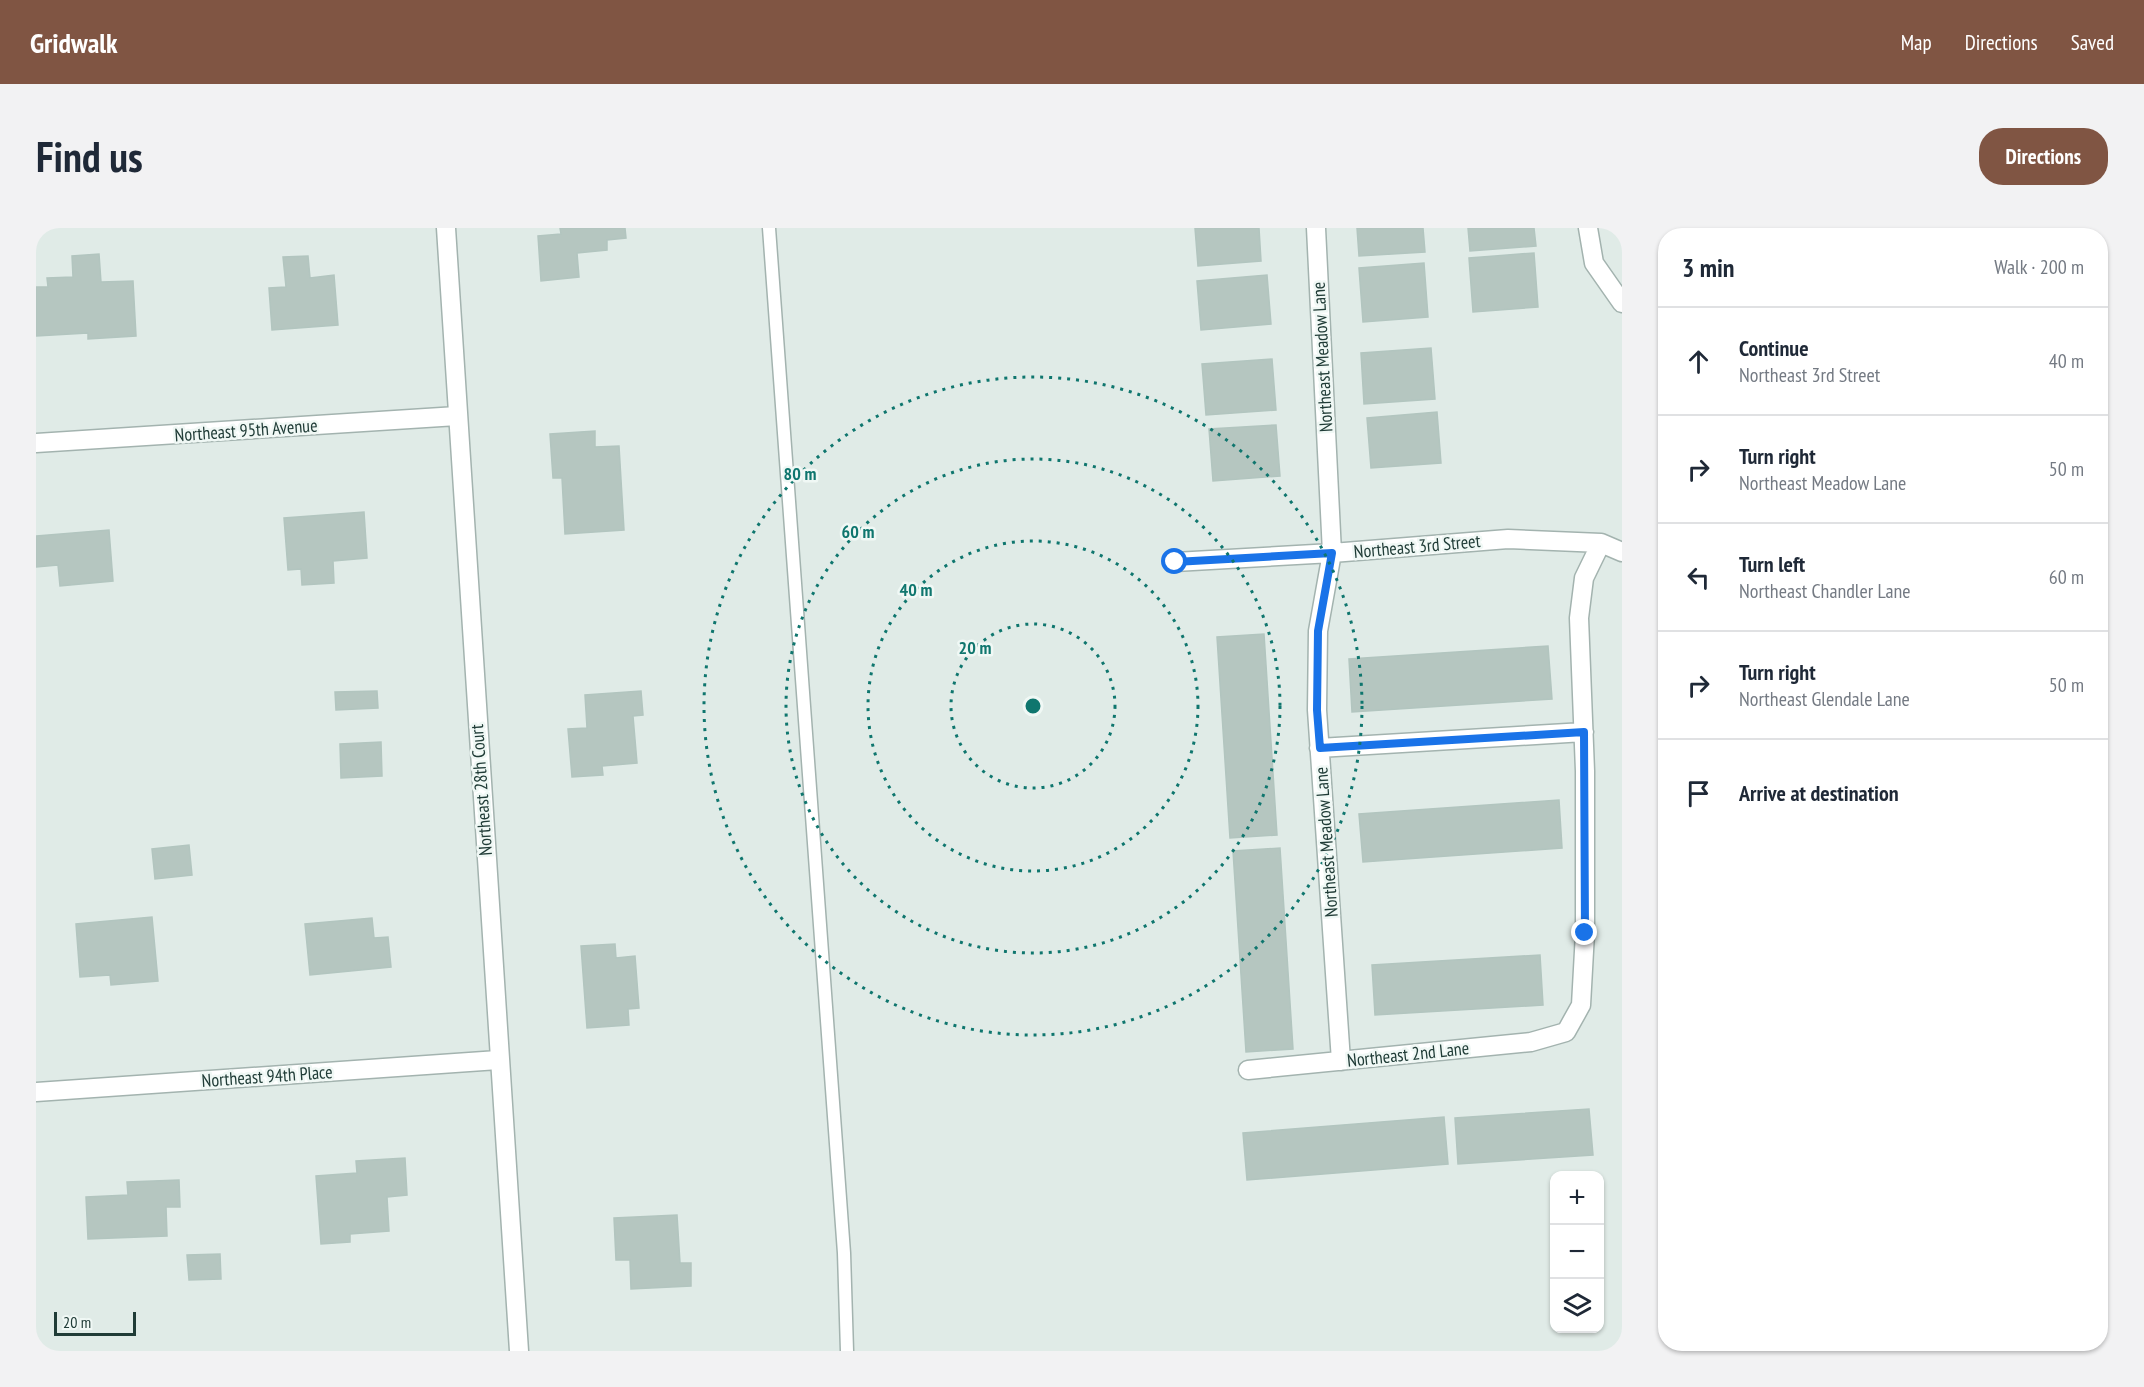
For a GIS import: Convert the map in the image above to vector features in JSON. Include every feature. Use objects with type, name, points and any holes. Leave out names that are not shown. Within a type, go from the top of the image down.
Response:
[{"type":"street","name":"Northeast 28th Court","points":[[446,228],[498,1059],[519,1351]]},
{"type":"street","name":"Northeast Meadow Lane","points":[[1316,228],[1332,553],[1318,631],[1317,710],[1341,1061]]},
{"type":"street","points":[[1588,228],[1594,263],[1622,303]]},
{"type":"street","name":"Northeast 95th Avenue","points":[[36,443],[457,416]]},
{"type":"street","name":"Northeast 3rd Street","points":[[1175,562],[1332,553],[1508,539],[1601,543],[1622,552]]},
{"type":"street","points":[[1320,748],[1584,732],[1579,618],[1584,578],[1601,543]]},
{"type":"street","name":"Northeast 2nd Lane","points":[[1248,1070],[1531,1042],[1566,1032],[1581,1005],[1585,933],[1584,732]]},
{"type":"street","name":"Northeast 94th Place","points":[[36,1092],[498,1059]]},
{"type":"lane","points":[[769,228],[844,1253],[847,1351]]},
{"type":"building","points":[[560,228],[625,228],[626,238],[607,240],[607,250],[577,253],[579,277],[541,281],[538,236],[561,234]]},
{"type":"building","points":[[1195,228],[1259,228],[1261,261],[1198,266]]},
{"type":"building","points":[[1357,228],[1423,228],[1425,252],[1359,256]]},
{"type":"building","points":[[1468,228],[1534,228],[1536,246],[1470,251]]},
{"type":"building","points":[[1534,253],[1538,307],[1473,312],[1469,258]]},
{"type":"building","points":[[99,254],[101,282],[133,281],[136,336],[88,339],[88,333],[36,336],[36,287],[48,287],[47,278],[73,277],[72,256]]},
{"type":"building","points":[[308,256],[310,278],[334,275],[338,325],[272,330],[269,288],[286,287],[283,257]]},
{"type":"building","points":[[1424,263],[1428,317],[1363,322],[1359,268]]},
{"type":"building","points":[[1267,275],[1271,324],[1201,330],[1197,281]]},
{"type":"building","points":[[1431,348],[1435,399],[1364,404],[1361,353]]},
{"type":"building","points":[[1272,359],[1276,410],[1206,415],[1202,364]]},
{"type":"building","points":[[1437,412],[1441,463],[1371,468],[1367,418]]},
{"type":"building","points":[[1276,425],[1280,476],[1213,481],[1209,429]]},
{"type":"building","points":[[595,431],[595,447],[619,446],[624,530],[565,534],[562,478],[553,478],[550,434]]},
{"type":"building","points":[[364,512],[367,558],[333,561],[334,583],[302,585],[301,569],[288,570],[284,518]]},
{"type":"building","points":[[109,530],[113,581],[60,586],[58,565],[36,567],[36,536]]},
{"type":"building","points":[[1264,634],[1277,835],[1230,838],[1217,637]]},
{"type":"building","points":[[1548,646],[1552,699],[1352,712],[1349,659]]},
{"type":"building","points":[[377,691],[378,708],[336,710],[335,692]]},
{"type":"building","points":[[641,691],[643,715],[633,716],[637,763],[602,766],[603,775],[572,777],[568,729],[587,728],[585,695]]},
{"type":"building","points":[[381,742],[382,776],[341,778],[340,744]]},
{"type":"building","points":[[1559,800],[1562,848],[1363,862],[1359,814]]},
{"type":"building","points":[[189,845],[192,875],[155,879],[152,849]]},
{"type":"building","points":[[1280,848],[1293,1049],[1246,1052],[1233,851]]},
{"type":"building","points":[[152,917],[158,981],[111,985],[110,975],[80,977],[76,924]]},
{"type":"building","points":[[372,918],[374,938],[388,937],[391,967],[310,975],[305,924]]},
{"type":"building","points":[[615,944],[616,958],[635,956],[639,1008],[628,1009],[629,1025],[587,1028],[581,946]]},
{"type":"building","points":[[1540,955],[1543,1005],[1375,1015],[1372,965]]},
{"type":"building","points":[[1589,1109],[1593,1155],[1458,1164],[1455,1118]]},
{"type":"building","points":[[1444,1117],[1448,1164],[1247,1180],[1243,1133]]},
{"type":"building","points":[[405,1158],[407,1195],[387,1197],[389,1231],[350,1234],[350,1242],[321,1244],[316,1176],[357,1173],[356,1161]]},
{"type":"building","points":[[179,1180],[180,1207],[166,1207],[167,1236],[88,1239],[86,1197],[128,1195],[127,1182]]},
{"type":"building","points":[[677,1215],[680,1263],[691,1263],[691,1286],[631,1289],[630,1260],[616,1260],[614,1218]]},
{"type":"building","points":[[220,1254],[221,1279],[189,1280],[187,1255]]},
{"type":"route","points":[[1175,562],[1332,553],[1318,631],[1317,710],[1320,748],[1584,732],[1585,933]]}]
